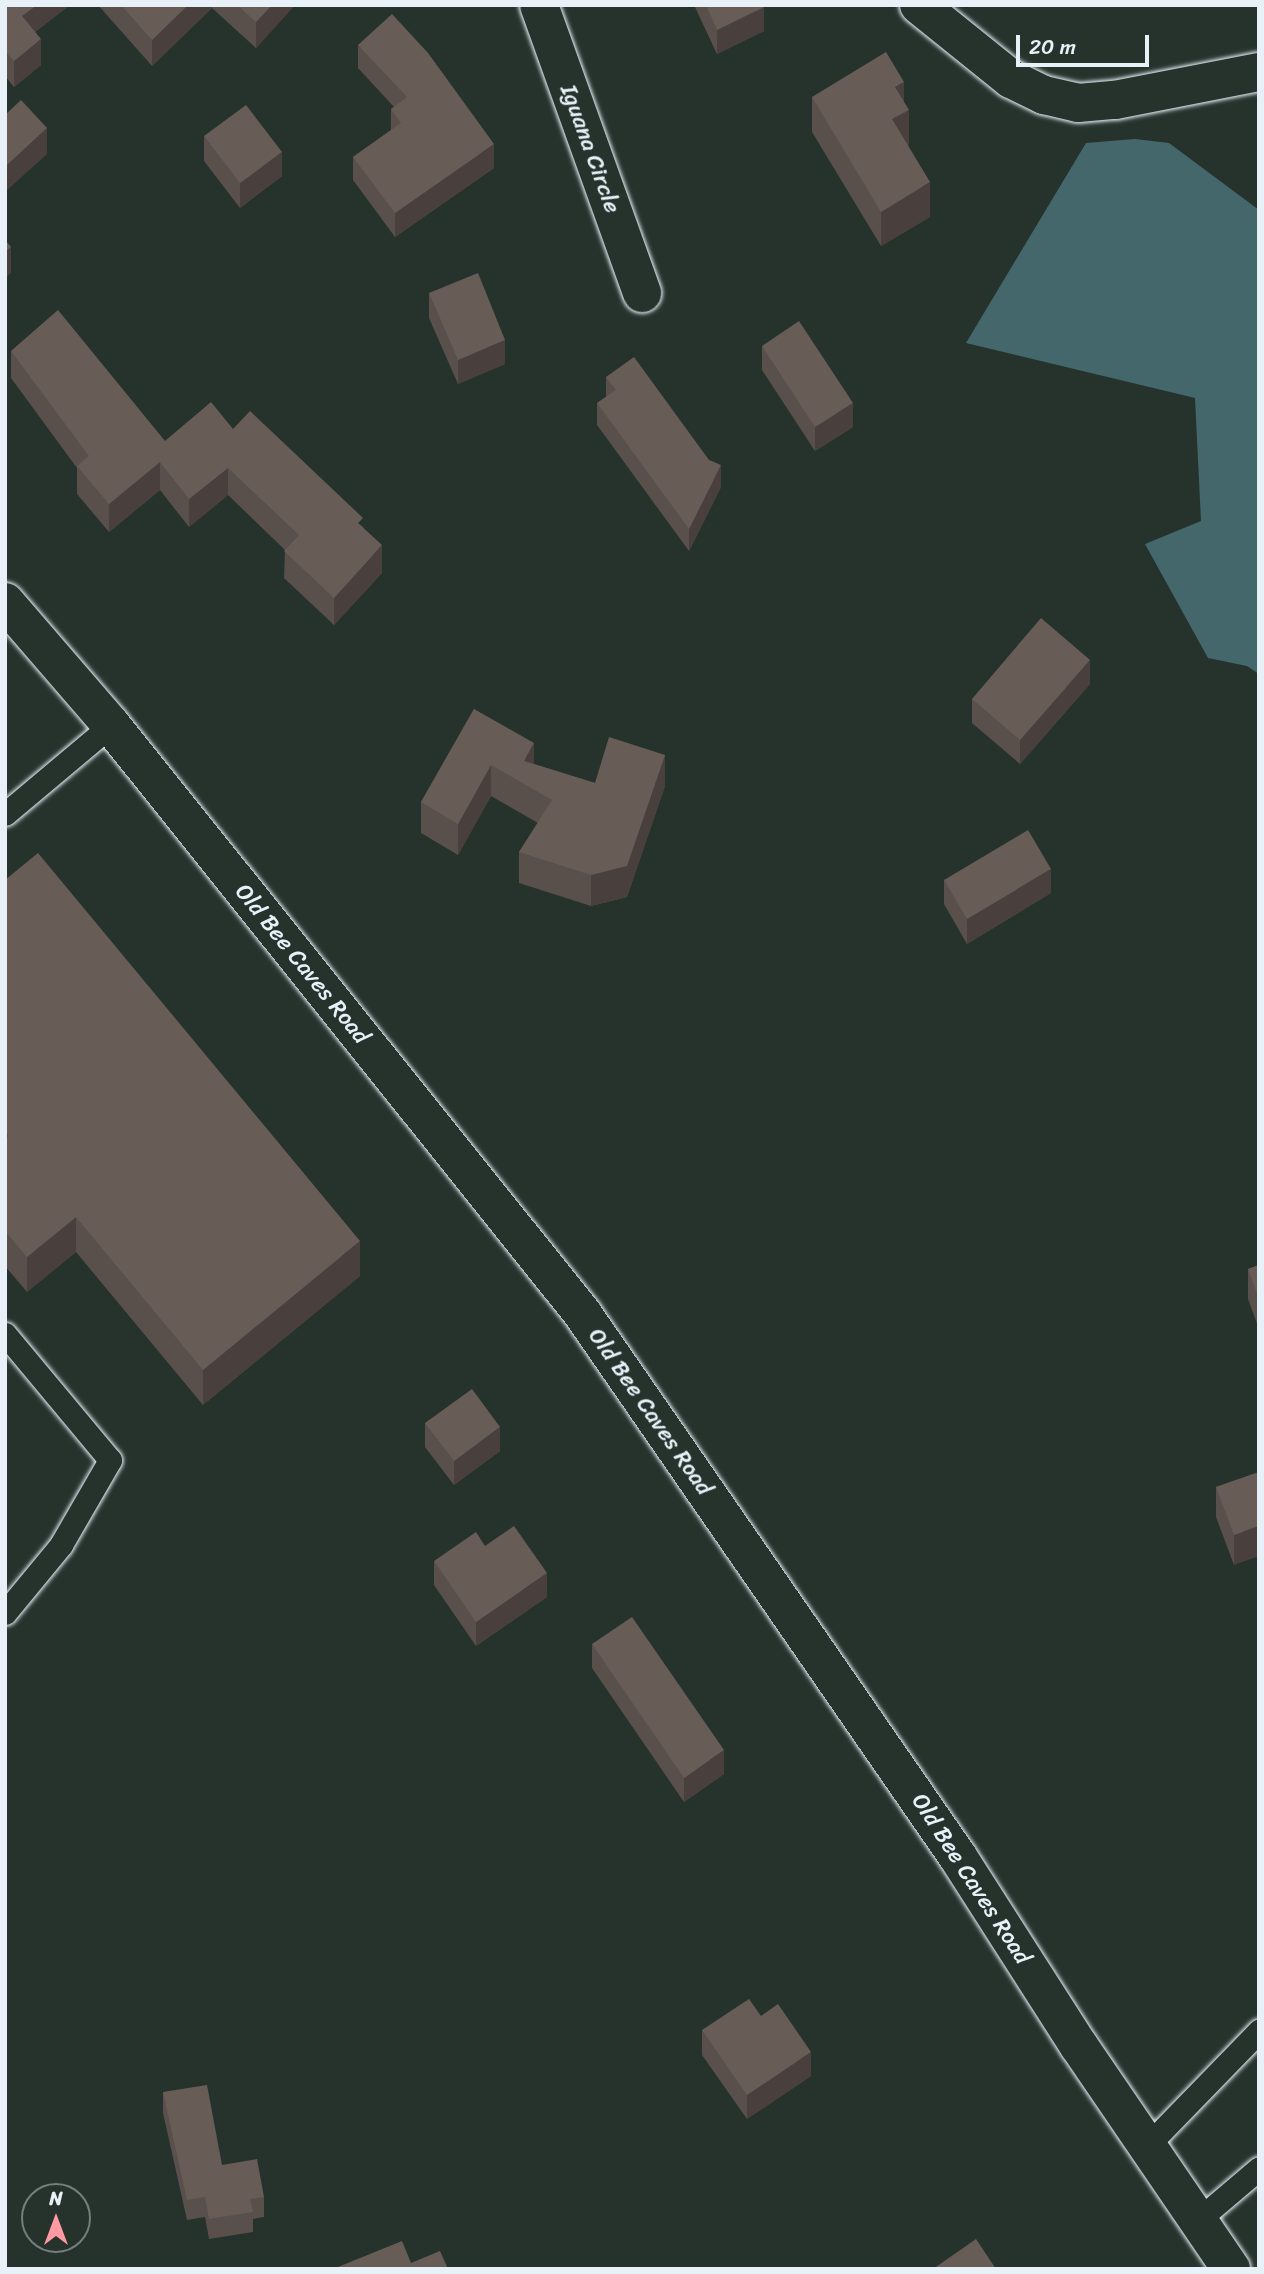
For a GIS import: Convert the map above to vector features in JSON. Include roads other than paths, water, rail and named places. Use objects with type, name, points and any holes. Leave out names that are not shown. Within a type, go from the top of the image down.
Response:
[{"type":"street","name":"Iguana Circle","points":[[539,5],[642,293]]},
{"type":"street","points":[[919,5],[1011,79],[1044,94],[1078,103],[1115,100],[1259,72]]},
{"type":"street","name":"Old Bee Caves Road","points":[[5,602],[111,725],[582,1313],[958,1857],[1231,2269]]},
{"type":"lane","points":[[5,814],[111,725]]},
{"type":"lane","points":[[5,1334],[110,1460],[61,1545],[5,1613]]},
{"type":"lane","points":[[1147,2146],[1259,2031]]},
{"type":"lane","points":[[1198,2220],[1259,2168]]},
{"type":"water","points":[[1135,139],[1169,143],[1259,210],[1259,674],[1247,666],[1208,658],[1145,544],[1201,521],[1195,398],[966,343],[1086,143]]}]
